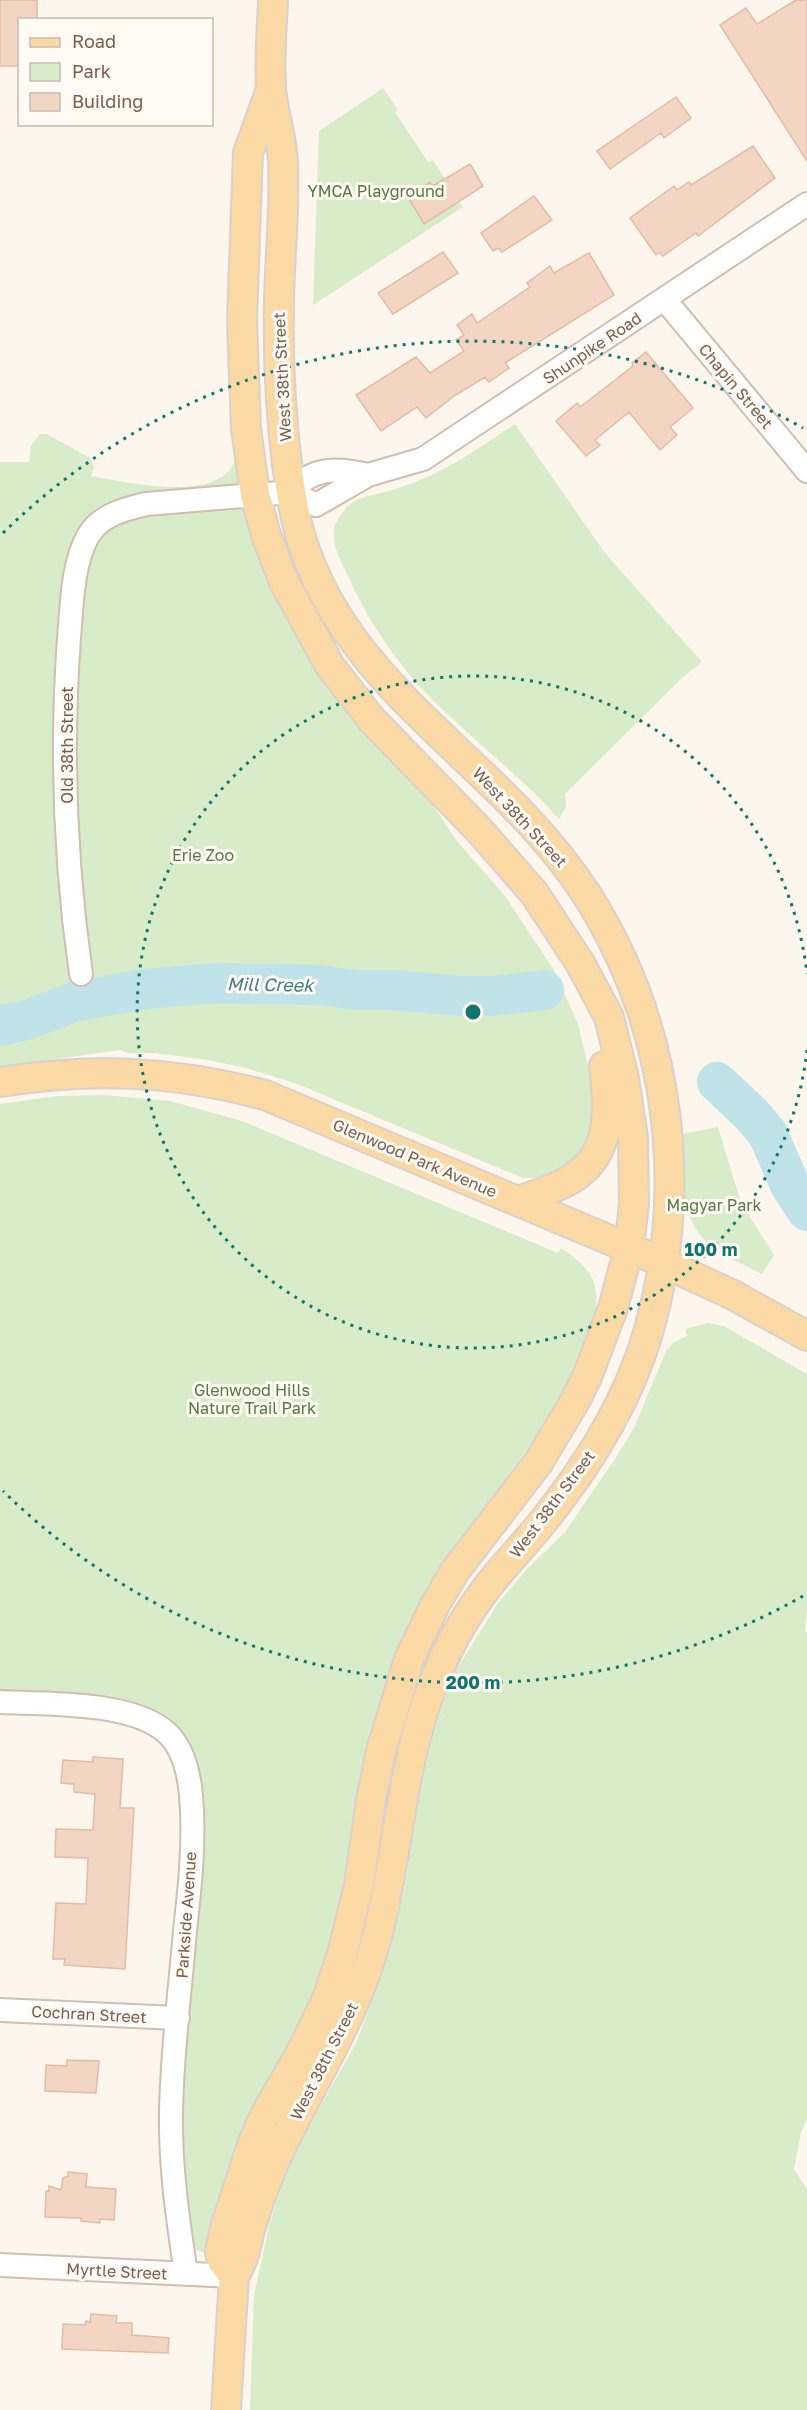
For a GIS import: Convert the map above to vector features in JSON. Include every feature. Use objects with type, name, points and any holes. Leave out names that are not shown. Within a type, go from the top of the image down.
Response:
[{"type":"main road","name":"West 38th Street","points":[[226,2410],[234,2276],[244,2261],[250,2230],[272,2168],[299,2111],[333,2049],[355,2001],[372,1955],[408,1767],[433,1685],[444,1658],[470,1611],[564,1495],[599,1442],[638,1364],[648,1333],[662,1262],[669,1208],[671,1162],[665,1100],[641,1010],[622,963],[595,908],[565,865],[534,827],[502,793],[428,724],[363,656],[337,618],[304,549],[291,492],[280,412],[283,156],[271,90],[273,0]]},
{"type":"main road","name":"West 38th Street","points":[[234,2276],[222,2261],[220,2252],[224,2231],[253,2142],[304,2046],[328,1996],[339,1965],[350,1930],[359,1885],[371,1800],[381,1751],[409,1659],[455,1570],[538,1463],[575,1401],[613,1308],[629,1248],[634,1204],[633,1137],[624,1078],[609,1017],[574,954],[534,893],[479,830],[372,720],[337,675],[284,582],[266,535],[255,494],[246,428],[242,321],[248,153],[271,90]]},
{"type":"main road","points":[[518,1201],[563,1184],[584,1171],[597,1156],[603,1139],[608,1109],[604,1063],[580,984],[574,954]]},
{"type":"main road","name":"Glenwood Park Avenue","points":[[0,1082],[64,1074],[163,1074],[220,1083],[265,1095],[734,1294],[807,1336]]},
{"type":"street","name":"Shunpike Road","points":[[291,492],[301,479],[310,475],[344,470],[368,475],[412,463],[432,454],[807,204]]},
{"type":"street","name":"Chapin Street","points":[[665,300],[807,471]]},
{"type":"street","points":[[255,494],[291,492]]},
{"type":"street","name":"Old 38th Street","points":[[81,974],[72,909],[68,851],[66,718],[67,663],[75,578],[88,537],[99,522],[131,507],[255,494]]},
{"type":"street","name":"Parkside Avenue","points":[[0,1702],[81,1706],[126,1713],[166,1733],[175,1743],[187,1770],[191,1795],[191,1877],[171,2110],[174,2190],[186,2274]]},
{"type":"street","name":"Cochran Street","points":[[0,2010],[178,2018]]},
{"type":"street","name":"Myrtle Street","points":[[0,2265],[234,2276]]},
{"type":"green space","name":"YMCA Playground","points":[[383,88],[398,110],[395,112],[428,162],[433,160],[463,207],[313,305],[319,131]]},
{"type":"green space","points":[[515,424],[605,553],[702,662],[682,678],[565,794],[566,807],[559,819],[440,707],[400,663],[357,596],[334,543],[335,526],[339,517],[351,504],[362,498],[426,478],[471,453]]},
{"type":"green space","name":"Erie Zoo","points":[[40,434],[47,434],[90,458],[94,467],[91,476],[147,485],[191,486],[210,482],[225,474],[235,461],[264,561],[283,611],[314,666],[362,729],[422,789],[457,841],[505,896],[554,970],[578,1024],[594,1091],[597,1127],[574,1165],[542,1178],[523,1178],[297,1084],[246,1068],[208,1060],[155,1053],[129,1053],[120,1050],[0,1067],[0,462],[29,462],[31,446]]},
{"type":"green space","name":"Glenwood Hills Nature Trail Park","points":[[103,1095],[170,1101],[242,1121],[558,1253],[561,1248],[589,1272],[596,1293],[591,1326],[559,1399],[543,1427],[447,1561],[337,1948],[208,2253],[196,2250],[187,2197],[182,2133],[183,2092],[204,1846],[201,1780],[194,1756],[178,1733],[79,1695],[0,1690],[0,1104],[57,1096]]},
{"type":"green space","name":"Magyar Park","points":[[718,1127],[741,1203],[774,1255],[762,1274],[713,1247],[701,1236],[688,1210],[683,1180],[682,1134]]},
{"type":"green space","points":[[708,1323],[724,1326],[807,1374],[807,1609],[805,1631],[807,1633],[807,2119],[801,2132],[794,2169],[807,2189],[807,2410],[250,2410],[254,2296],[269,2225],[291,2158],[356,2043],[373,1998],[404,1892],[419,1795],[432,1737],[458,1667],[498,1603],[527,1569],[565,1532],[615,1459],[634,1428],[666,1351],[673,1343],[687,1336],[685,1329]]},
{"type":"building","points":[[0,0],[37,0],[37,18],[18,18],[18,66],[0,66]]},
{"type":"building","points":[[796,0],[807,0],[807,161],[720,25],[746,8],[757,24]]},
{"type":"building","points":[[676,97],[691,118],[664,138],[661,133],[610,169],[597,151]]},
{"type":"building","points":[[753,146],[775,178],[698,236],[696,233],[663,256],[660,252],[656,255],[630,218],[674,186],[677,190],[689,182],[691,185]]},
{"type":"building","points":[[470,164],[483,186],[424,224],[409,199],[430,182],[433,186]]},
{"type":"building","points":[[534,196],[552,220],[502,252],[498,248],[493,251],[481,233]]},
{"type":"building","points":[[443,252],[458,273],[393,314],[378,293]]},
{"type":"building","points":[[589,253],[614,295],[505,363],[509,368],[489,382],[485,377],[454,396],[426,418],[417,407],[381,431],[356,395],[416,357],[430,373],[464,351],[456,340],[464,335],[457,325],[472,314],[477,323],[530,287],[527,283],[550,266],[554,273]]},
{"type":"building","points":[[646,352],[693,408],[670,427],[677,435],[660,450],[629,412],[595,440],[600,445],[586,456],[556,421],[577,403],[580,407],[610,384],[633,366],[632,363]]},
{"type":"building","points":[[93,1757],[123,1759],[120,1808],[134,1808],[125,1969],[64,1965],[65,1959],[53,1959],[56,1903],[86,1904],[88,1858],[55,1857],[56,1829],[93,1830],[95,1794],[74,1792],[74,1784],[61,1783],[63,1760],[93,1762]]},
{"type":"building","points":[[67,2060],[99,2061],[96,2093],[45,2091],[46,2065],[67,2066]]},
{"type":"building","points":[[68,2172],[87,2174],[86,2187],[116,2189],[114,2220],[100,2219],[100,2223],[81,2221],[81,2218],[45,2217],[46,2191],[49,2191],[49,2186],[61,2190],[63,2178],[68,2176]]},
{"type":"building","points":[[91,2314],[117,2316],[116,2323],[132,2323],[132,2335],[169,2338],[168,2353],[62,2349],[63,2324],[85,2325],[86,2321],[90,2322]]},
{"type":"waterway","name":"Mill Creek","points":[[0,1026],[29,1019],[74,1002],[144,989],[217,983],[320,985],[357,990],[393,990],[462,996],[494,996],[544,990]]},
{"type":"waterway","name":"Mill Creek","points":[[717,1082],[752,1115],[768,1134],[790,1185],[807,1211]]}]
